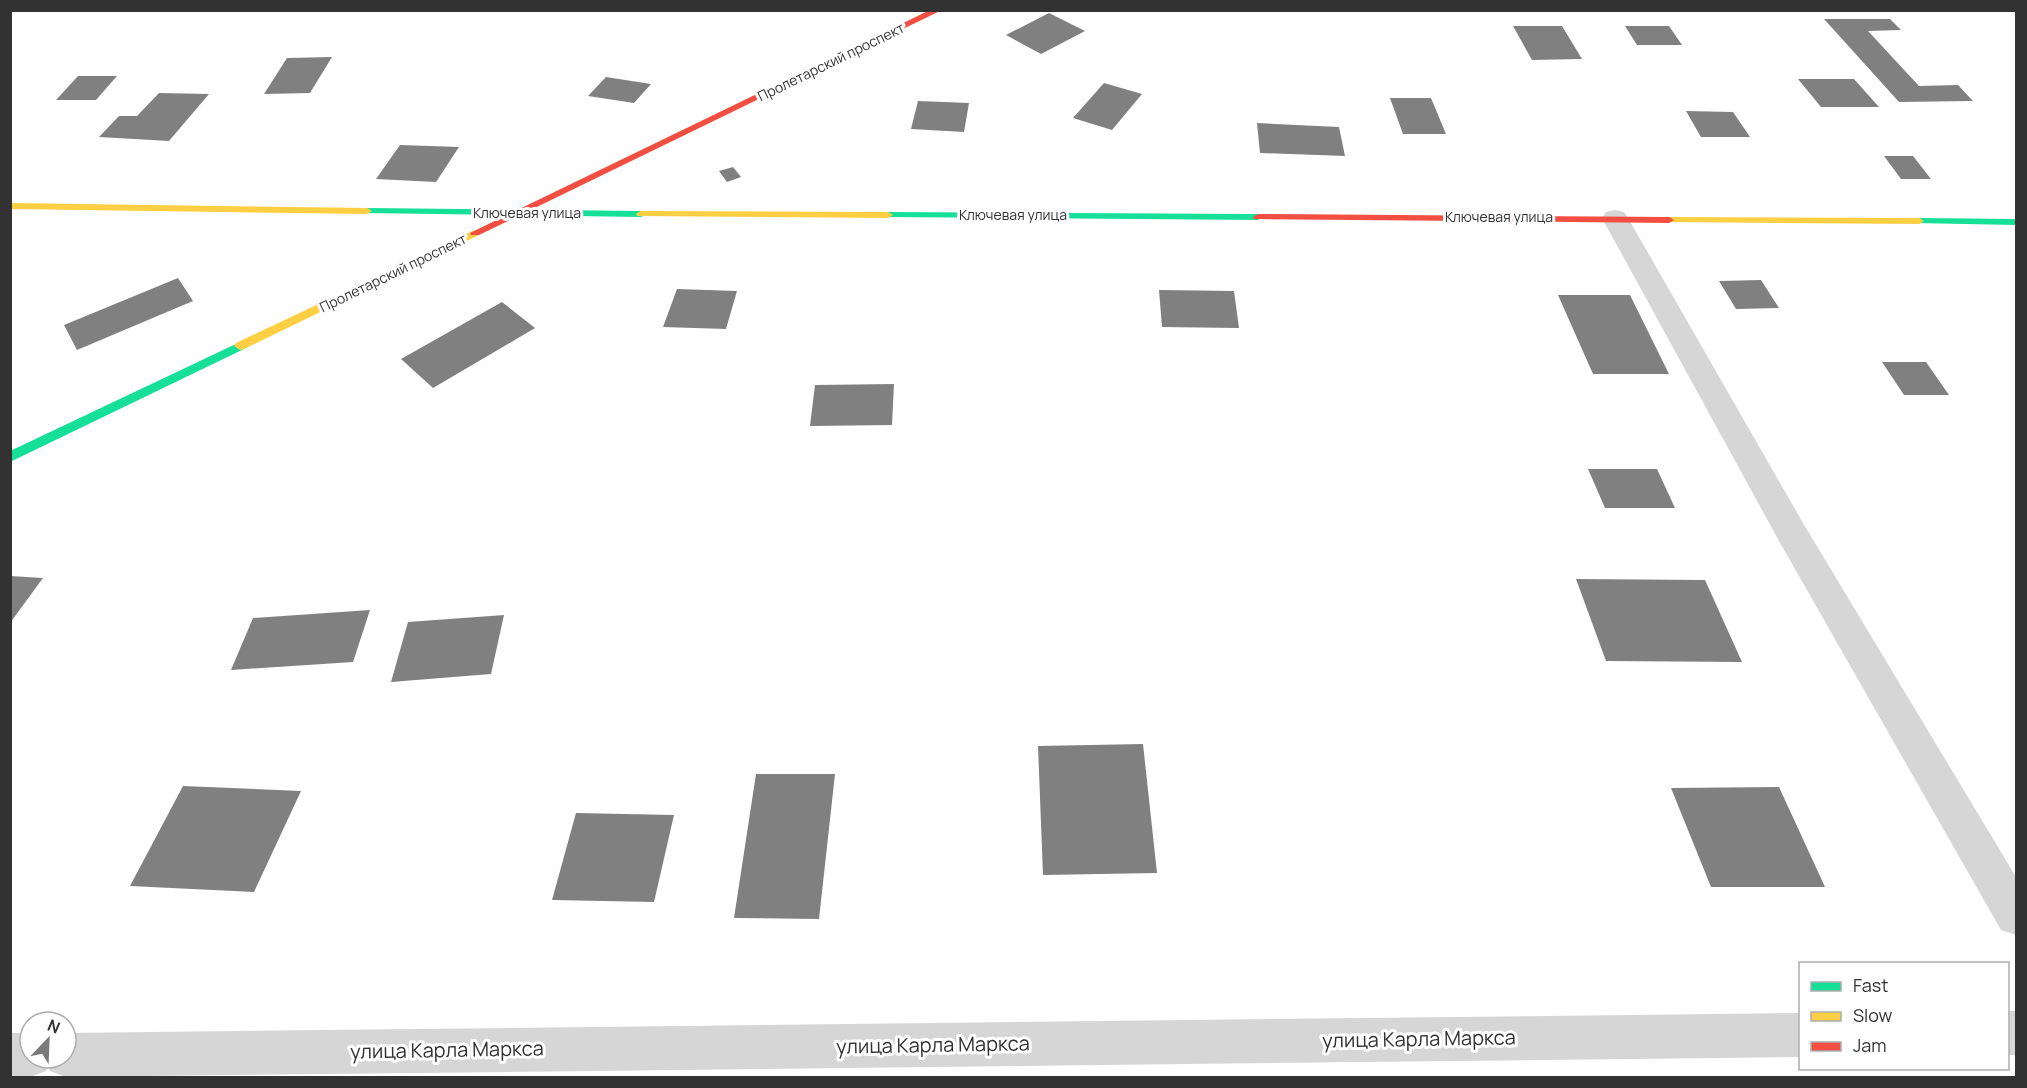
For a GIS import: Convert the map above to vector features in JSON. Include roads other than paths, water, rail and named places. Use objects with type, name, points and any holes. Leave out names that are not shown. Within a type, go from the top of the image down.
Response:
[{"type":"street","name":"Пролетарский проспект","points":[[10,457],[938,10]]},
{"type":"street","name":"Ключевая улица","points":[[10,206],[517,213],[2016,222]]},
{"type":"street","points":[[1615,218],[1797,542],[2016,915]]},
{"type":"street","name":"улица Карла Маркса","points":[[78,1054],[1799,1035]]}]
